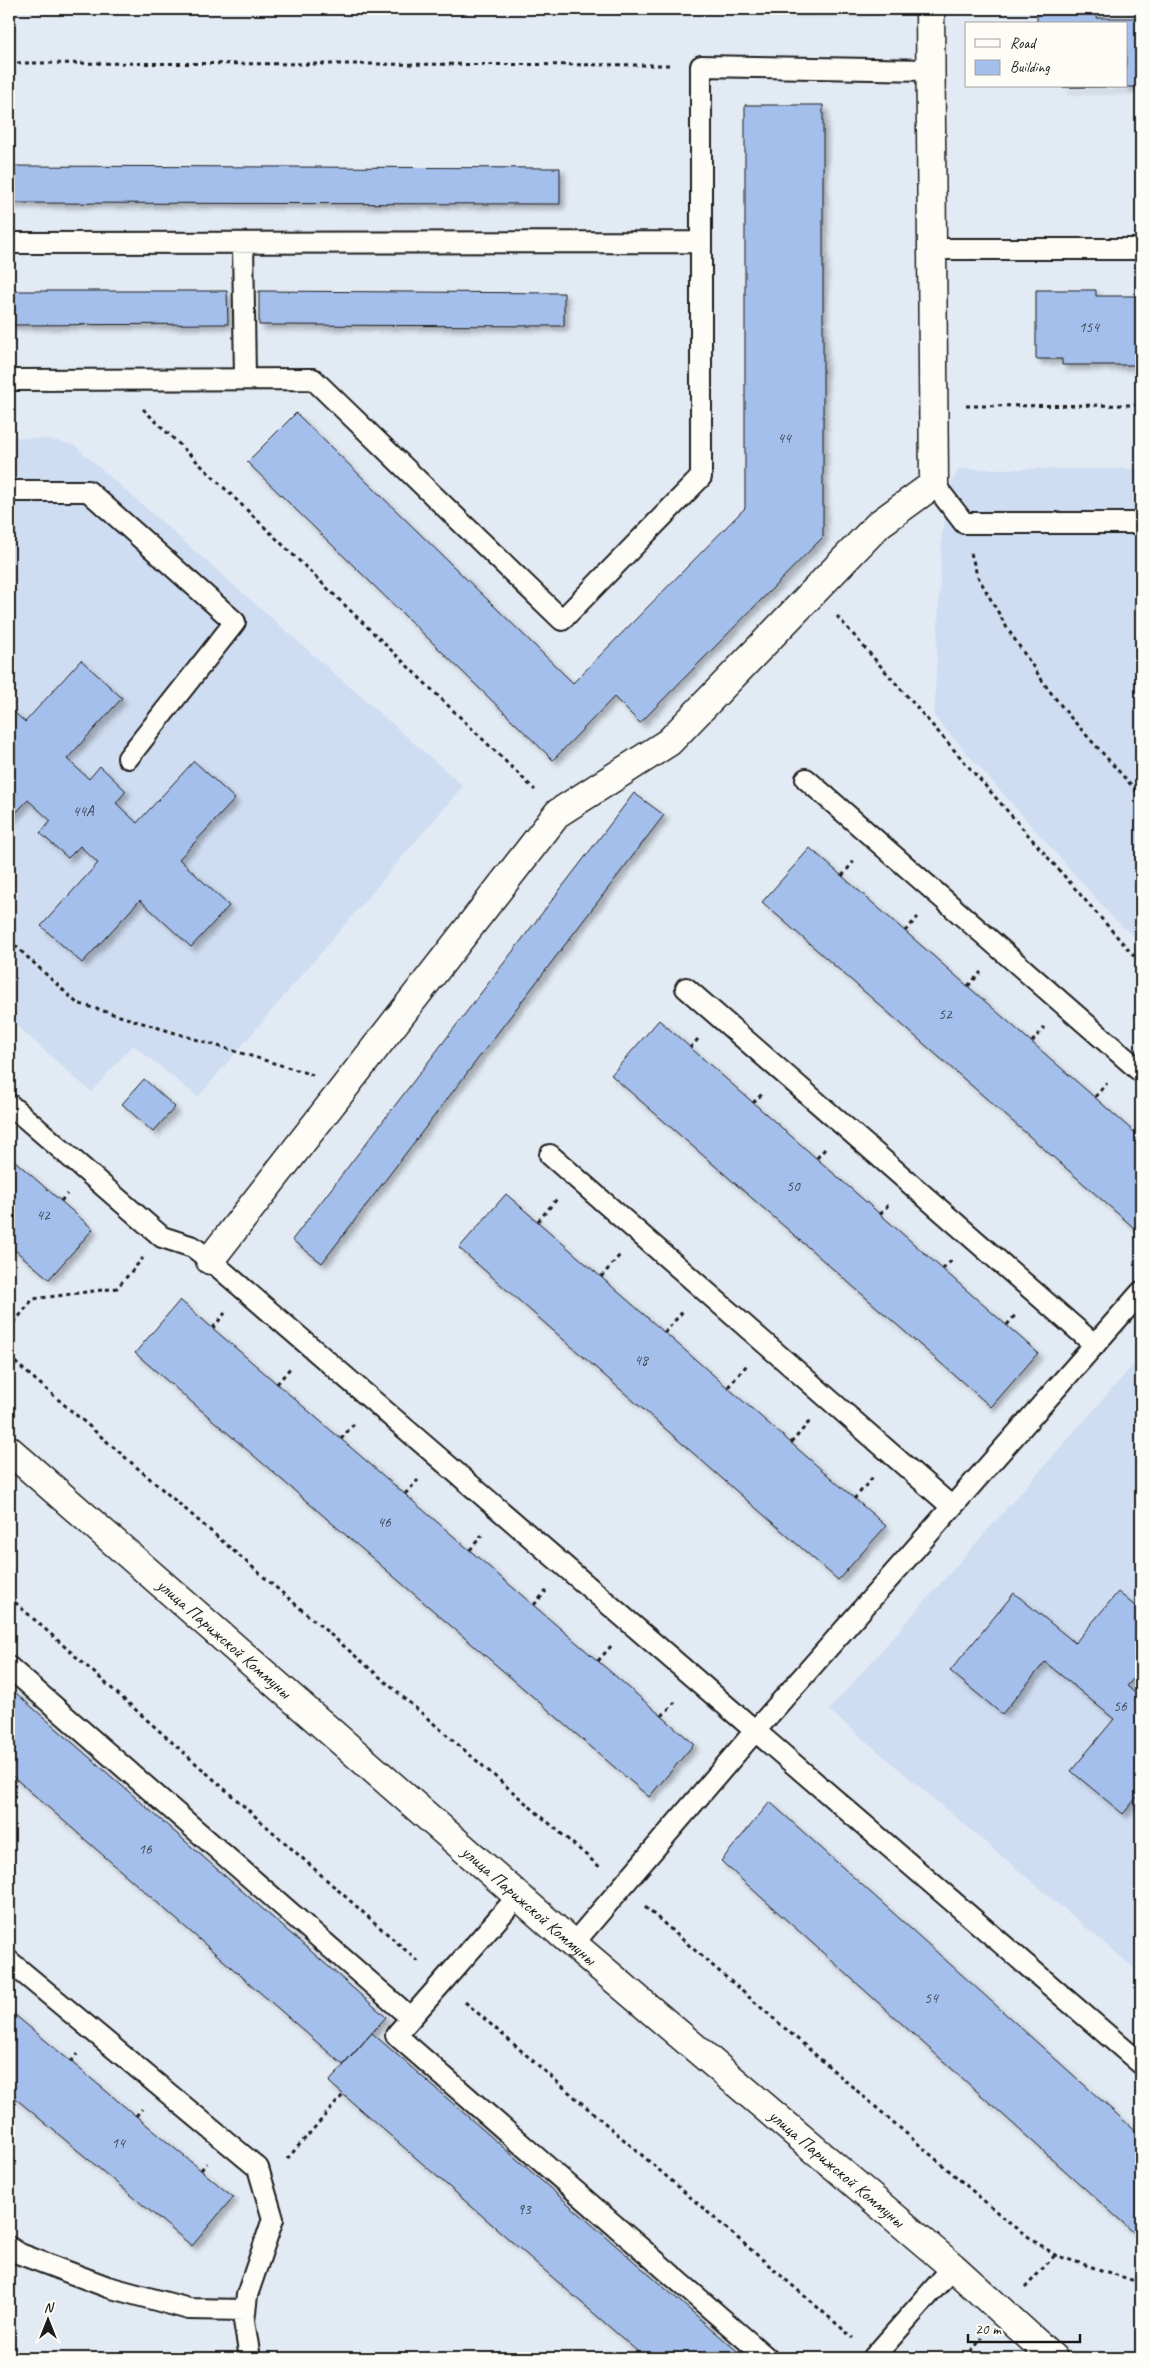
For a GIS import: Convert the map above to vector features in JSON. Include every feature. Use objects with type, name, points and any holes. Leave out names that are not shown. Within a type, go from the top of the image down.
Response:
[{"type":"street","points":[[210,1260],[558,813],[670,742],[879,524],[934,484],[930,9]]},
{"type":"street","name":"улица Парижской Коммуны","points":[[9,1450],[573,1944],[953,2267],[1053,2357]]},
{"type":"lane","points":[[9,380],[314,379],[562,620],[701,478],[701,66],[930,70]]},
{"type":"lane","points":[[9,243],[701,242]]},
{"type":"lane","points":[[243,243],[245,379]]},
{"type":"lane","points":[[932,249],[1141,249]]},
{"type":"lane","points":[[934,484],[964,523],[1141,523]]},
{"type":"lane","points":[[9,491],[88,491],[235,622],[128,758]]},
{"type":"lane","points":[[806,779],[1141,1072]]},
{"type":"lane","points":[[686,988],[1094,1345]]},
{"type":"lane","points":[[9,1104],[162,1237],[193,1247],[210,1260],[1141,2064]]},
{"type":"lane","points":[[550,1155],[952,1507]]},
{"type":"lane","points":[[573,1944],[755,1731],[1141,1292]]},
{"type":"lane","points":[[9,1667],[411,2018]]},
{"type":"lane","points":[[518,1896],[396,2035],[767,2358]]},
{"type":"lane","points":[[9,1961],[258,2168],[273,2219],[247,2295],[244,2321],[250,2358]]},
{"type":"lane","points":[[9,2247],[20,2254],[108,2288],[189,2309],[245,2310]]},
{"type":"lane","points":[[873,2358],[953,2267]]},
{"type":"path","points":[[9,63],[701,66]]},
{"type":"path","points":[[112,380],[558,813]]},
{"type":"path","points":[[933,406],[1141,405]]},
{"type":"path","points":[[964,523],[977,575],[1007,628],[1071,718],[1141,796]]},
{"type":"path","points":[[815,591],[1141,964]]},
{"type":"path","points":[[9,940],[77,1003],[347,1085]]},
{"type":"path","points":[[9,1329],[33,1300],[117,1288],[162,1237]]},
{"type":"path","points":[[9,1357],[1013,2226],[1055,2255],[1141,2283]]},
{"type":"path","points":[[264,2186],[343,2095]]},
{"type":"shaded area","points":[[9,437],[49,439],[75,446],[463,786],[198,1097],[133,1045],[91,1092],[9,1019]]},
{"type":"shaded area","points":[[959,469],[1141,469],[1141,942],[1116,921],[934,716],[942,534],[952,481]]},
{"type":"shaded area","points":[[1141,1356],[1141,1974],[829,1710]]},
{"type":"building","points":[[764,9],[873,9],[764,10]]},
{"type":"building","points":[[1097,12],[1097,18],[1141,18],[1141,87],[1128,87],[1128,22],[1037,22],[1037,13]]},
{"type":"building","points":[[745,105],[823,105],[823,537],[640,723],[614,697],[553,760],[247,462],[296,413],[573,683],[745,508]]},
{"type":"building","points":[[9,166],[560,168],[560,204],[9,203]]},
{"type":"building","points":[[1036,290],[1096,290],[1096,296],[1141,296],[1141,365],[1062,365],[1062,359],[1036,359]]},
{"type":"building","points":[[9,291],[227,291],[228,324],[9,325]]},
{"type":"building","points":[[259,291],[564,293],[564,326],[259,325]]},
{"type":"building","points":[[81,660],[122,698],[67,759],[89,779],[100,766],[126,791],[116,803],[137,823],[194,761],[235,799],[179,859],[229,906],[191,947],[140,900],[82,963],[41,926],[98,863],[80,846],[68,858],[40,833],[51,821],[28,800],[9,820],[9,708],[25,722]]},
{"type":"building","points":[[634,793],[664,815],[322,1263],[292,1240]]},
{"type":"building","points":[[810,848],[1141,1138],[1141,1234],[762,902]]},
{"type":"building","points":[[659,1020],[1038,1353],[991,1407],[611,1075]]},
{"type":"building","points":[[144,1079],[175,1107],[153,1132],[122,1104]]},
{"type":"building","points":[[9,1156],[93,1229],[49,1279],[9,1245]]},
{"type":"building","points":[[506,1194],[886,1526],[838,1580],[459,1248]]},
{"type":"building","points":[[180,1300],[694,1744],[649,1797],[135,1353]]},
{"type":"building","points":[[1118,1592],[1141,1611],[1141,1670],[1127,1686],[1141,1698],[1141,1792],[1123,1814],[1071,1771],[1114,1719],[1045,1662],[1002,1714],[950,1671],[1014,1593],[1075,1643]]},
{"type":"building","points":[[9,1687],[386,2017],[343,2065],[9,1773]]},
{"type":"building","points":[[770,1802],[1141,2136],[1141,2239],[721,1861]]},
{"type":"building","points":[[9,2010],[233,2197],[192,2246],[9,2093]]},
{"type":"building","points":[[372,2033],[745,2358],[645,2358],[329,2082]]}]
